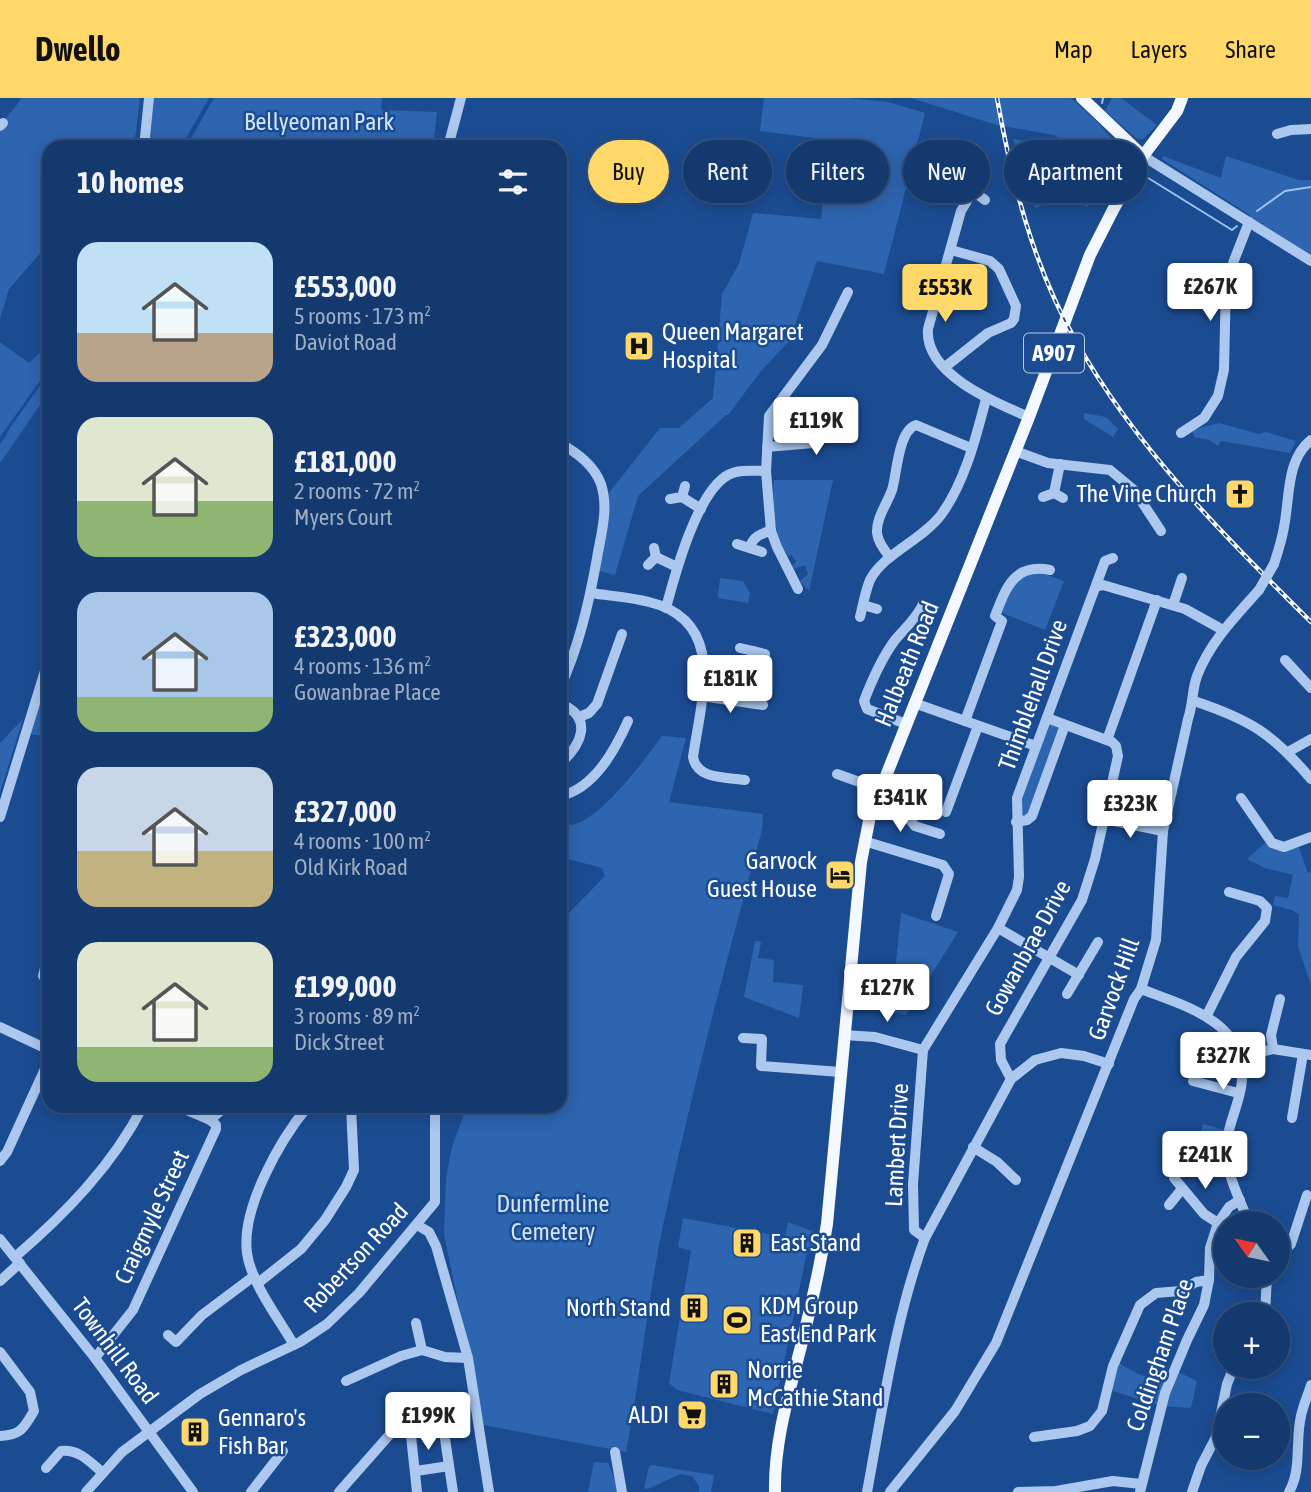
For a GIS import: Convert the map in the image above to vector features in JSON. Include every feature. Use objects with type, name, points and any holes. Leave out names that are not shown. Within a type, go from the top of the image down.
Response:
[{"type":"main road","points":[[1082,98],[1126,140]]},
{"type":"main road","name":"Halbeath Road","points":[[1147,151],[1177,111],[1182,98]]},
{"type":"main road","name":"Halbeath Road","points":[[775,1492],[775,1466],[782,1420],[818,1282],[826,1233],[864,842],[877,794],[1029,416],[1090,256],[1117,203]]},
{"type":"street","points":[[145,140],[149,98]]},
{"type":"street","points":[[450,140],[461,98]]},
{"type":"street","points":[[1274,134],[1311,130]]},
{"type":"street","points":[[1147,159],[1311,261]]},
{"type":"street","points":[[966,203],[961,211],[927,335],[929,345],[945,367],[964,385],[986,399],[1029,416]]},
{"type":"street","points":[[1181,433],[1204,418],[1218,396],[1224,370],[1226,281],[1248,222]]},
{"type":"street","points":[[945,367],[988,333],[1011,323],[1016,306],[999,270],[990,261],[951,250]]},
{"type":"street","points":[[798,589],[797,575],[771,531],[766,471],[769,416],[822,345],[848,292]]},
{"type":"street","points":[[860,617],[870,580],[881,565],[921,536],[943,512],[979,431],[986,399]]},
{"type":"street","points":[[767,447],[813,443],[826,429],[824,415]]},
{"type":"street","points":[[890,557],[880,543],[877,529],[891,492],[898,455],[909,428],[916,425],[971,448]]},
{"type":"street","name":"Garvock Hill","points":[[890,1492],[955,1411],[996,1343],[1134,999],[1141,989],[1156,940],[1163,831],[1198,675],[1223,630],[1259,590],[1274,564],[1284,528],[1294,461],[1299,451],[1311,440]]},
{"type":"street","points":[[567,448],[590,465],[601,484],[606,511],[591,593],[567,671]]},
{"type":"street","points":[[1015,451],[1048,463],[1110,470],[1135,490],[1161,531]]},
{"type":"street","points":[[1043,497],[1059,496],[1060,464]]},
{"type":"street","points":[[666,608],[677,567],[701,509],[714,486],[730,473],[766,471]]},
{"type":"street","points":[[682,497],[685,486]]},
{"type":"street","points":[[670,499],[682,497],[701,509]]},
{"type":"street","points":[[750,548],[760,533],[771,531]]},
{"type":"street","points":[[737,544],[762,552]]},
{"type":"street","points":[[653,557],[677,567]]},
{"type":"street","name":"Thimblehall Drive","points":[[998,928],[1019,884],[1017,798],[1107,558]]},
{"type":"street","points":[[965,721],[1002,621],[995,616],[1007,585],[1018,575],[1036,567],[1049,570]]},
{"type":"street","points":[[1174,605],[1182,578]]},
{"type":"street","points":[[1098,586],[1103,585],[1185,608],[1223,630]]},
{"type":"street","points":[[591,593],[650,602],[666,608],[688,623],[705,659],[694,765],[706,774],[745,780]]},
{"type":"street","points":[[1047,718],[1107,740],[1157,600]]},
{"type":"street","points":[[906,724],[867,709],[864,701],[886,654],[916,618],[923,604]]},
{"type":"street","points":[[863,605],[877,609]]},
{"type":"street","points":[[579,717],[589,713],[597,704],[622,634]]},
{"type":"street","points":[[740,648],[765,654]]},
{"type":"street","points":[[744,702],[753,651]]},
{"type":"street","points":[[1284,660],[1311,688]]},
{"type":"street","points":[[0,817],[42,681]]},
{"type":"street","points":[[701,696],[763,705]]},
{"type":"street","points":[[1194,701],[1223,711],[1269,735],[1311,779]]},
{"type":"street","points":[[914,703],[1036,746]]},
{"type":"street","points":[[567,706],[579,717],[582,726],[579,740],[567,755]]},
{"type":"street","points":[[567,795],[592,777],[608,759],[628,721]]},
{"type":"street","name":"Thimblehall Drive","points":[[1016,822],[1032,816],[1065,725]]},
{"type":"street","points":[[946,812],[978,726]]},
{"type":"street","points":[[1288,752],[1311,739]]},
{"type":"street","name":"Gowanbrae Drive","points":[[1011,1079],[1001,1060],[1000,1044],[1083,900],[1118,756],[1116,747],[1107,740]]},
{"type":"street","points":[[837,774],[901,809],[915,826],[940,834]]},
{"type":"street","points":[[1241,798],[1272,843],[1284,847],[1311,837]]},
{"type":"street","points":[[1104,819],[1163,831]]},
{"type":"street","points":[[864,842],[943,865],[948,869],[949,874],[936,916]]},
{"type":"street","points":[[1207,1015],[1236,957],[1265,921],[1267,908],[1260,901],[1229,892]]},
{"type":"street","points":[[998,928],[1079,975]]},
{"type":"street","name":"Lambert Drive","points":[[925,1238],[915,1230],[913,1184],[923,1050],[998,928]]},
{"type":"street","points":[[1067,994],[1098,942]]},
{"type":"street","points":[[1141,989],[1207,1015],[1222,1027],[1234,1043],[1240,1057],[1242,1079],[1226,1142],[1228,1167],[1244,1211]]},
{"type":"street","points":[[1273,1049],[1271,1034],[1280,999]]},
{"type":"street","points":[[0,1027],[42,1047]]},
{"type":"street","name":"Lambert Drive","points":[[844,1035],[875,1037],[923,1050]]},
{"type":"street","points":[[743,1038],[762,1039],[761,1066],[840,1072]]},
{"type":"street","points":[[1240,1057],[1273,1049],[1307,1054],[1292,1118]]},
{"type":"street","points":[[867,1492],[903,1309],[925,1238],[1011,1079],[1035,1060],[1062,1053],[1109,1064]]},
{"type":"street","points":[[0,1161],[7,1152],[42,1075]]},
{"type":"street","points":[[1194,1081],[1238,1093]]},
{"type":"street","points":[[0,1281],[89,1185],[139,1113]]},
{"type":"street","points":[[193,1113],[213,1122],[220,1113]]},
{"type":"street","points":[[294,1345],[256,1280],[247,1255],[246,1224],[257,1194],[278,1152],[302,1113]]},
{"type":"street","points":[[168,1335],[176,1342],[202,1315],[301,1249],[325,1220],[354,1170],[351,1113]]},
{"type":"street","name":"Robertson Road","points":[[86,1492],[122,1452],[200,1394],[241,1370],[294,1345],[327,1324],[359,1293],[431,1209],[436,1196],[435,1113]]},
{"type":"street","name":"Craigmyle Street","points":[[95,1358],[133,1310],[216,1129],[213,1122]]},
{"type":"street","points":[[973,1147],[997,1162],[1016,1180]]},
{"type":"street","points":[[1174,1178],[1204,1214],[1213,1220]]},
{"type":"street","points":[[1169,1205],[1182,1189]]},
{"type":"street","points":[[1290,1245],[1307,1195]]},
{"type":"street","name":"Coldingham Place","points":[[1226,1211],[1240,1200]]},
{"type":"street","points":[[416,1225],[429,1232],[436,1245],[468,1358],[489,1492]]},
{"type":"street","name":"Townhill Road","points":[[0,1239],[95,1358],[193,1492]]},
{"type":"street","name":"Coldingham Place","points":[[1141,1488],[1165,1393],[1186,1340],[1204,1306],[1213,1239]]},
{"type":"street","points":[[1034,1437],[1077,1431],[1090,1426],[1102,1411],[1113,1366],[1140,1305],[1156,1293],[1181,1291],[1196,1282],[1209,1280]]},
{"type":"street","points":[[416,1323],[422,1350]]},
{"type":"street","points":[[346,1381],[401,1356],[422,1350],[445,1357],[468,1358]]},
{"type":"street","points":[[0,1352],[30,1392],[34,1410],[26,1425],[15,1435],[0,1436]]},
{"type":"street","points":[[1192,1492],[1201,1466],[1216,1437],[1229,1379]]},
{"type":"street","points":[[1289,1492],[1298,1452],[1301,1415],[1311,1385]]},
{"type":"street","points":[[439,1399],[453,1492]]},
{"type":"street","points":[[339,1492],[392,1432],[403,1429],[411,1436],[417,1492]]},
{"type":"street","points":[[46,1468],[61,1451],[71,1450],[77,1451],[103,1473]]},
{"type":"street","points":[[251,1492],[284,1451]]},
{"type":"street","points":[[615,1452],[622,1492]]},
{"type":"street","points":[[416,1471],[449,1466]]},
{"type":"street","points":[[1018,1492],[1056,1491],[1113,1481],[1141,1488]]},
{"type":"green space","points":[[22,98],[140,98],[135,140],[42,140],[42,251],[9,289],[0,319],[0,126]]},
{"type":"green space","points":[[154,98],[209,98],[185,140],[150,140]]},
{"type":"green space","name":"Bellyeoman Park","points":[[214,98],[382,98],[381,110],[437,112],[434,140],[190,140]]},
{"type":"green space","points":[[764,98],[848,98],[888,102],[925,113],[918,140],[903,140],[903,199],[884,274],[817,261],[790,340],[761,371],[728,415],[638,496],[615,575],[599,571],[609,516],[608,494],[660,428],[679,428],[713,398],[722,294],[739,264],[753,213],[821,219],[823,203],[889,203],[889,140],[830,140],[760,131]]},
{"type":"green space","points":[[911,98],[1071,98],[1113,140],[1060,140],[1054,135],[997,125]]},
{"type":"green space","points":[[1112,98],[1121,98],[1157,125],[1143,139],[1137,139],[1105,111]]},
{"type":"green space","points":[[1163,156],[1221,178],[1226,156],[1299,180],[1311,180],[1311,256],[1162,159]]},
{"type":"green space","points":[[0,342],[29,363],[42,351],[42,378],[0,437]]},
{"type":"green space","points":[[42,383],[42,402],[0,463],[0,445]]},
{"type":"green space","points":[[1084,413],[1106,417],[1118,429],[1113,437],[1084,419]]},
{"type":"green space","points":[[1219,423],[1296,441],[1290,453],[1221,441],[1218,446],[1209,440],[1194,437],[1192,430]]},
{"type":"green space","points":[[774,480],[833,480],[809,591],[800,581],[808,574],[805,565],[794,569],[792,565],[796,562],[792,555],[788,556],[776,528]]},
{"type":"green space","points":[[1039,572],[1064,581],[1045,630],[1000,612],[1013,585],[1022,578]]},
{"type":"green space","points":[[720,578],[743,581],[750,593],[748,603],[718,598]]},
{"type":"green space","points":[[40,704],[42,704],[42,736],[30,734]]},
{"type":"green space","points":[[23,719],[0,792],[0,743]]},
{"type":"green space","points":[[1050,724],[1060,728],[1027,818],[1020,815],[1021,797]]},
{"type":"green space","name":"Dunfermline Cemetery","points":[[662,736],[686,738],[669,802],[763,814],[762,830],[711,1022],[665,1216],[626,1452],[483,1425],[444,1234],[446,1178],[452,1147],[464,1113],[567,1113],[567,915],[605,876],[602,868],[567,859],[567,824],[582,821],[595,813],[645,759]]},
{"type":"green space","points":[[1265,843],[1276,850],[1298,845],[1308,873],[1311,872],[1311,985],[1298,946],[1299,915],[1292,910],[1273,905],[1275,896],[1288,898],[1293,875],[1265,868],[1247,859]]},
{"type":"green space","points":[[901,913],[958,932],[906,1015],[891,1012]]},
{"type":"green space","points":[[755,941],[761,942],[758,958],[774,960],[773,982],[803,985],[799,1018],[744,997]]},
{"type":"green space","points":[[1203,1124],[1229,1131],[1228,1170],[1223,1172],[1197,1150]]},
{"type":"green space","name":"KDM Group East End Park","points":[[683,1218],[785,1237],[788,1222],[817,1233],[817,1248],[808,1247],[773,1414],[677,1390],[669,1383],[691,1251],[678,1247]]},
{"type":"green space","points":[[1115,1361],[1138,1374],[1168,1384],[1174,1370],[1197,1381],[1191,1408],[1161,1406],[1106,1389]]},
{"type":"green space","points":[[594,1462],[608,1463],[620,1492],[588,1492]]},
{"type":"green space","points":[[651,1465],[714,1475],[711,1492],[699,1492],[699,1486],[692,1476],[680,1474],[648,1489],[644,1488]]},
{"type":"waterway","points":[[1102,103],[1103,98]]},
{"type":"waterway","points":[[1147,177],[1232,230],[1237,226]]},
{"type":"waterway","points":[[1257,211],[1285,191],[1311,187]]},
{"type":"railway","points":[[997,98],[1026,223],[1048,283],[1076,341],[1126,418],[1183,489],[1311,622]]},
{"type":"place","name":"Queen Margaret Hospital","points":[[639,346]]},
{"type":"place","name":"The Vine Church","points":[[1240,494]]},
{"type":"place","name":"Garvock Guest House","points":[[840,875]]},
{"type":"place","name":"East Stand","points":[[747,1243]]},
{"type":"place","name":"North Stand","points":[[694,1308]]},
{"type":"place","name":"KDM Group East End Park","points":[[737,1320]]},
{"type":"place","name":"Norrie McCathie Stand","points":[[724,1384]]},
{"type":"place","name":"ALDI","points":[[692,1415]]},
{"type":"place","name":"Gennaro's Fish Bar","points":[[195,1432]]}]
